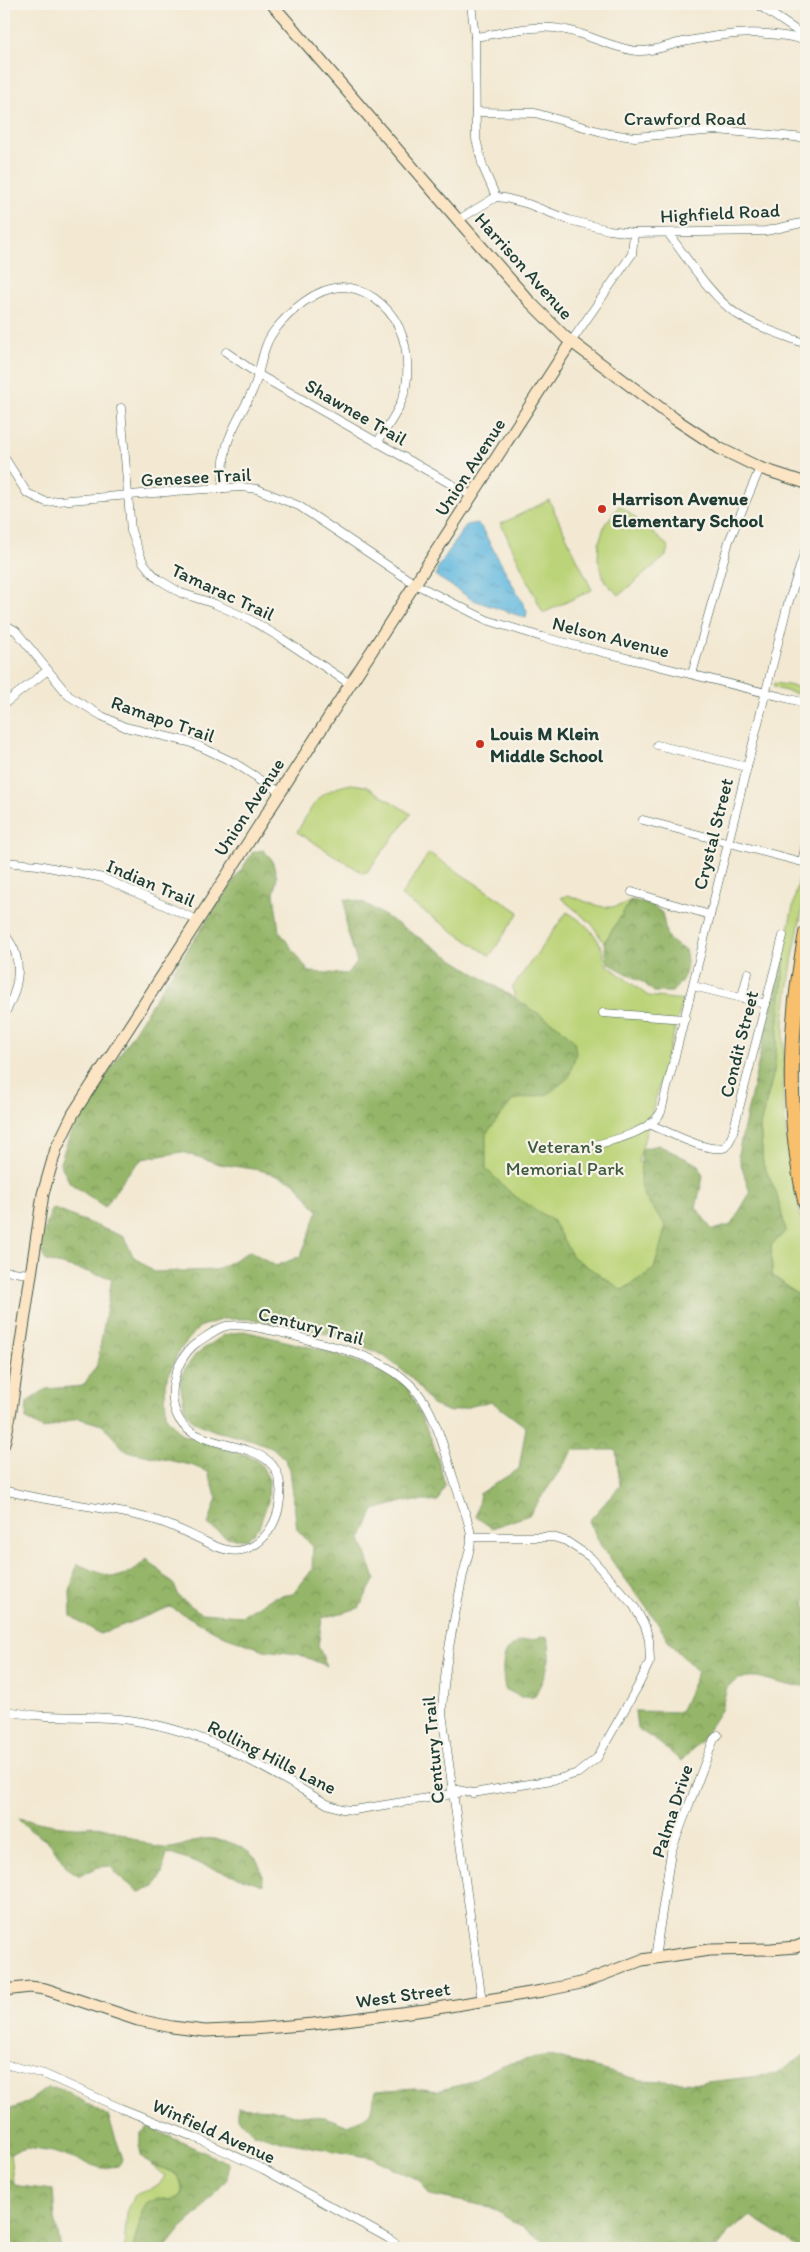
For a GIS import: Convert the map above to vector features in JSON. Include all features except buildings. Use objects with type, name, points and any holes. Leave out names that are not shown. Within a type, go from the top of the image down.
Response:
[{"type":"highway","points":[[806,934],[795,1007],[792,1078],[796,1141],[806,1205]]},
{"type":"street","name":"Harrison Avenue","points":[[272,4],[528,300],[571,342],[706,439],[760,468],[806,483]]},
{"type":"street","points":[[458,220],[496,197],[483,168],[476,139],[475,37],[471,4]]},
{"type":"street","points":[[757,4],[806,39]]},
{"type":"street","points":[[475,37],[533,28],[564,29],[637,51],[658,50],[681,42],[746,32],[783,34],[806,39]]},
{"type":"street","name":"Crawford Road","points":[[476,112],[517,111],[535,113],[609,134],[635,137],[717,130],[806,138]]},
{"type":"street","name":"Highfield Road","points":[[496,197],[528,204],[569,220],[609,230],[634,233],[766,231],[806,222]]},
{"type":"street","points":[[668,232],[715,294],[737,314],[760,327],[806,344]]},
{"type":"street","name":"Union Avenue","points":[[4,1444],[10,1416],[43,1194],[56,1148],[73,1114],[571,342],[632,254],[634,233]]},
{"type":"street","points":[[223,488],[222,463],[227,439],[252,392],[273,332],[304,301],[331,289],[348,288],[367,293],[392,314],[400,326],[405,343],[407,378],[395,418],[377,443]]},
{"type":"street","name":"Shawnee Trail","points":[[226,352],[259,375],[472,496]]},
{"type":"street","name":"Tamarac Trail","points":[[121,408],[128,496],[134,542],[143,562],[158,579],[181,593],[215,604],[249,619],[350,684]]},
{"type":"street","name":"Genesee Trail","points":[[4,457],[27,493],[46,502],[223,488],[257,489],[298,506],[415,584]]},
{"type":"street","points":[[692,674],[729,541],[760,468]]},
{"type":"street","name":"Crystal Street","points":[[649,1124],[658,1118],[661,1112],[787,607],[806,548]]},
{"type":"street","name":"Nelson Avenue","points":[[415,584],[487,620],[542,637],[806,703]]},
{"type":"street","name":"Ramapo Trail","points":[[4,624],[16,631],[69,696],[113,722],[142,732],[189,742],[201,747],[233,762],[280,792]]},
{"type":"street","points":[[4,704],[48,670]]},
{"type":"street","points":[[657,745],[746,767]]},
{"type":"street","points":[[643,820],[802,862],[806,843]]},
{"type":"street","name":"Indian Trail","points":[[4,862],[38,865],[103,878],[197,920]]},
{"type":"street","points":[[632,892],[710,915]]},
{"type":"street","points":[[4,932],[14,950],[18,971],[10,1004],[4,1015]]},
{"type":"street","name":"Condit Street","points":[[649,1124],[697,1144],[715,1148],[726,1147],[732,1136],[783,936]]},
{"type":"street","points":[[742,997],[748,974]]},
{"type":"street","points":[[693,986],[766,1004]]},
{"type":"street","points":[[603,1013],[684,1019]]},
{"type":"street","points":[[591,1146],[618,1140],[649,1124]]},
{"type":"street","points":[[4,1271],[30,1274]]},
{"type":"street","name":"Century Trail","points":[[4,1490],[30,1497],[125,1513],[158,1521],[178,1528],[220,1549],[233,1552],[257,1544],[271,1528],[279,1507],[280,1483],[273,1465],[252,1451],[205,1437],[185,1426],[176,1408],[172,1388],[173,1376],[195,1344],[222,1327],[244,1326],[270,1330],[345,1349],[371,1359],[404,1377],[419,1393],[429,1409],[472,1537],[444,1673],[442,1713],[482,2001]]},
{"type":"street","name":"Rolling Hills Lane","points":[[4,1710],[23,1715],[136,1721],[191,1734],[217,1743],[327,1804],[342,1809],[354,1810],[452,1791],[467,1793],[558,1779],[578,1774],[590,1766],[609,1738],[650,1661],[645,1626],[634,1606],[607,1574],[580,1548],[554,1537],[472,1537]]},
{"type":"street","name":"Palma Drive","points":[[655,1958],[671,1852],[710,1748],[718,1735]]},
{"type":"street","name":"West Street","points":[[4,1990],[38,1988],[138,2020],[172,2028],[205,2031],[314,2024],[482,2001],[581,1983],[608,1971],[655,1958],[709,1950],[796,1947],[806,1943]]},
{"type":"street","name":"Winfield Avenue","points":[[4,2064],[44,2074],[120,2108],[194,2137],[264,2169],[351,2216],[401,2248]]},
{"type":"green space","points":[[549,500],[592,590],[543,613],[501,524]]},
{"type":"green space","points":[[620,505],[668,546],[666,556],[619,595],[605,582],[598,559],[599,542],[605,524]]},
{"type":"green space","points":[[774,683],[806,688],[806,696],[774,688]]},
{"type":"green space","points":[[351,784],[366,786],[411,814],[367,872],[363,873],[297,832],[313,806],[323,795]]},
{"type":"green space","points":[[263,850],[271,858],[277,876],[274,894],[279,931],[309,972],[346,974],[357,963],[346,926],[345,899],[363,902],[561,1028],[574,1041],[576,1053],[569,1077],[548,1094],[513,1100],[486,1134],[486,1169],[513,1195],[552,1220],[573,1257],[622,1290],[654,1269],[666,1226],[644,1196],[640,1181],[642,1149],[658,1145],[699,1165],[703,1177],[696,1207],[712,1230],[731,1225],[750,1193],[738,1154],[783,952],[784,967],[774,1072],[760,1126],[763,1164],[776,1192],[786,1231],[771,1245],[772,1275],[802,1298],[806,1304],[806,1686],[788,1685],[758,1677],[738,1679],[727,1687],[721,1710],[700,1742],[681,1761],[637,1728],[635,1711],[680,1712],[698,1672],[672,1646],[655,1619],[601,1546],[589,1521],[620,1486],[616,1450],[574,1450],[529,1515],[492,1528],[476,1517],[480,1493],[519,1469],[526,1427],[491,1401],[450,1412],[432,1405],[412,1378],[384,1356],[346,1338],[251,1319],[223,1319],[199,1327],[178,1352],[165,1384],[166,1417],[182,1435],[250,1456],[261,1464],[269,1480],[268,1501],[259,1527],[246,1540],[226,1537],[208,1525],[217,1498],[208,1472],[191,1465],[126,1451],[102,1425],[78,1418],[43,1429],[26,1419],[27,1402],[46,1389],[83,1386],[97,1365],[112,1278],[46,1261],[38,1248],[52,1208],[124,1237],[133,1256],[154,1272],[216,1270],[250,1251],[276,1266],[301,1256],[318,1211],[295,1182],[260,1170],[220,1164],[182,1152],[142,1159],[125,1177],[105,1207],[70,1183],[60,1163],[70,1134],[161,989],[253,852]]},
{"type":"green space","points":[[429,853],[519,912],[490,956],[401,896]]},
{"type":"green space","points":[[806,854],[806,889],[792,962],[784,1021],[783,1106],[791,1173],[806,1242],[806,1304],[802,1298],[772,1275],[771,1245],[786,1231],[776,1192],[763,1164],[760,1125],[774,1071],[784,967],[783,952]]},
{"type":"green space","points":[[568,895],[592,904],[607,907],[614,907],[631,900],[604,943],[592,924],[561,898]]},
{"type":"green space","points":[[631,900],[651,904],[662,913],[669,939],[685,950],[687,968],[672,992],[654,992],[644,983],[608,963],[604,943]]},
{"type":"green space","name":"Veteran's Memorial Park","points":[[567,912],[582,922],[598,940],[606,964],[648,996],[683,1000],[638,1162],[693,1189],[657,1290],[610,1309],[558,1270],[472,1152],[517,1004],[512,988]]},
{"type":"green space","points":[[244,1331],[331,1352],[390,1375],[407,1386],[433,1443],[445,1485],[438,1501],[406,1501],[374,1510],[361,1539],[375,1579],[359,1608],[322,1618],[318,1646],[327,1666],[298,1654],[264,1650],[222,1635],[170,1607],[100,1634],[71,1616],[70,1592],[77,1564],[107,1575],[121,1576],[137,1568],[147,1559],[174,1585],[179,1597],[201,1613],[242,1616],[274,1597],[293,1594],[312,1570],[313,1547],[297,1529],[290,1469],[285,1459],[273,1448],[253,1440],[215,1431],[194,1422],[185,1411],[180,1382],[184,1370],[196,1354],[224,1335]]},
{"type":"green space","points":[[541,1636],[547,1637],[549,1644],[550,1652],[547,1668],[534,1697],[521,1697],[505,1689],[503,1675],[504,1660],[509,1648],[515,1644]]},
{"type":"green space","points":[[18,1818],[60,1826],[101,1827],[163,1848],[173,1848],[204,1839],[224,1841],[243,1848],[256,1859],[261,1869],[263,1885],[167,1853],[162,1873],[155,1887],[139,1892],[120,1877],[110,1866],[98,1867],[80,1876],[66,1867],[51,1844],[30,1830]]},
{"type":"green space","points":[[806,2054],[806,2248],[796,2248],[786,2238],[751,2216],[729,2231],[718,2248],[650,2248],[638,2243],[610,2248],[555,2248],[490,2207],[430,2195],[420,2181],[373,2158],[285,2142],[254,2133],[238,2118],[238,2107],[270,2109],[295,2115],[325,2117],[349,2126],[370,2113],[376,2091],[415,2088],[437,2091],[464,2084],[502,2065],[547,2055],[641,2080],[700,2083],[777,2074]]},
{"type":"green space","points":[[47,2088],[63,2089],[108,2116],[123,2159],[118,2166],[101,2168],[53,2152],[27,2148],[10,2153],[4,2150],[4,2108],[21,2105]]},
{"type":"green space","points":[[148,2127],[228,2163],[227,2179],[165,2248],[133,2248],[144,2205],[158,2198],[171,2200],[182,2195],[182,2184],[173,2172],[152,2165],[141,2154],[140,2134]]},
{"type":"green space","points":[[4,2148],[10,2153],[13,2182],[4,2177]]},
{"type":"green space","points":[[151,2165],[174,2173],[181,2182],[182,2195],[171,2200],[158,2199],[145,2205],[133,2248],[124,2248],[127,2212],[135,2195],[159,2185],[165,2176]]},
{"type":"green space","points":[[4,2177],[19,2186],[53,2190],[55,2219],[61,2248],[4,2248]]},
{"type":"water","points":[[477,523],[481,527],[527,611],[526,618],[473,600],[436,576],[437,569],[466,525]]},
{"type":"place","name":"Harrison Avenue Elementary School","points":[[602,509]]},
{"type":"place","name":"Louis M Klein Middle School","points":[[480,744]]}]
